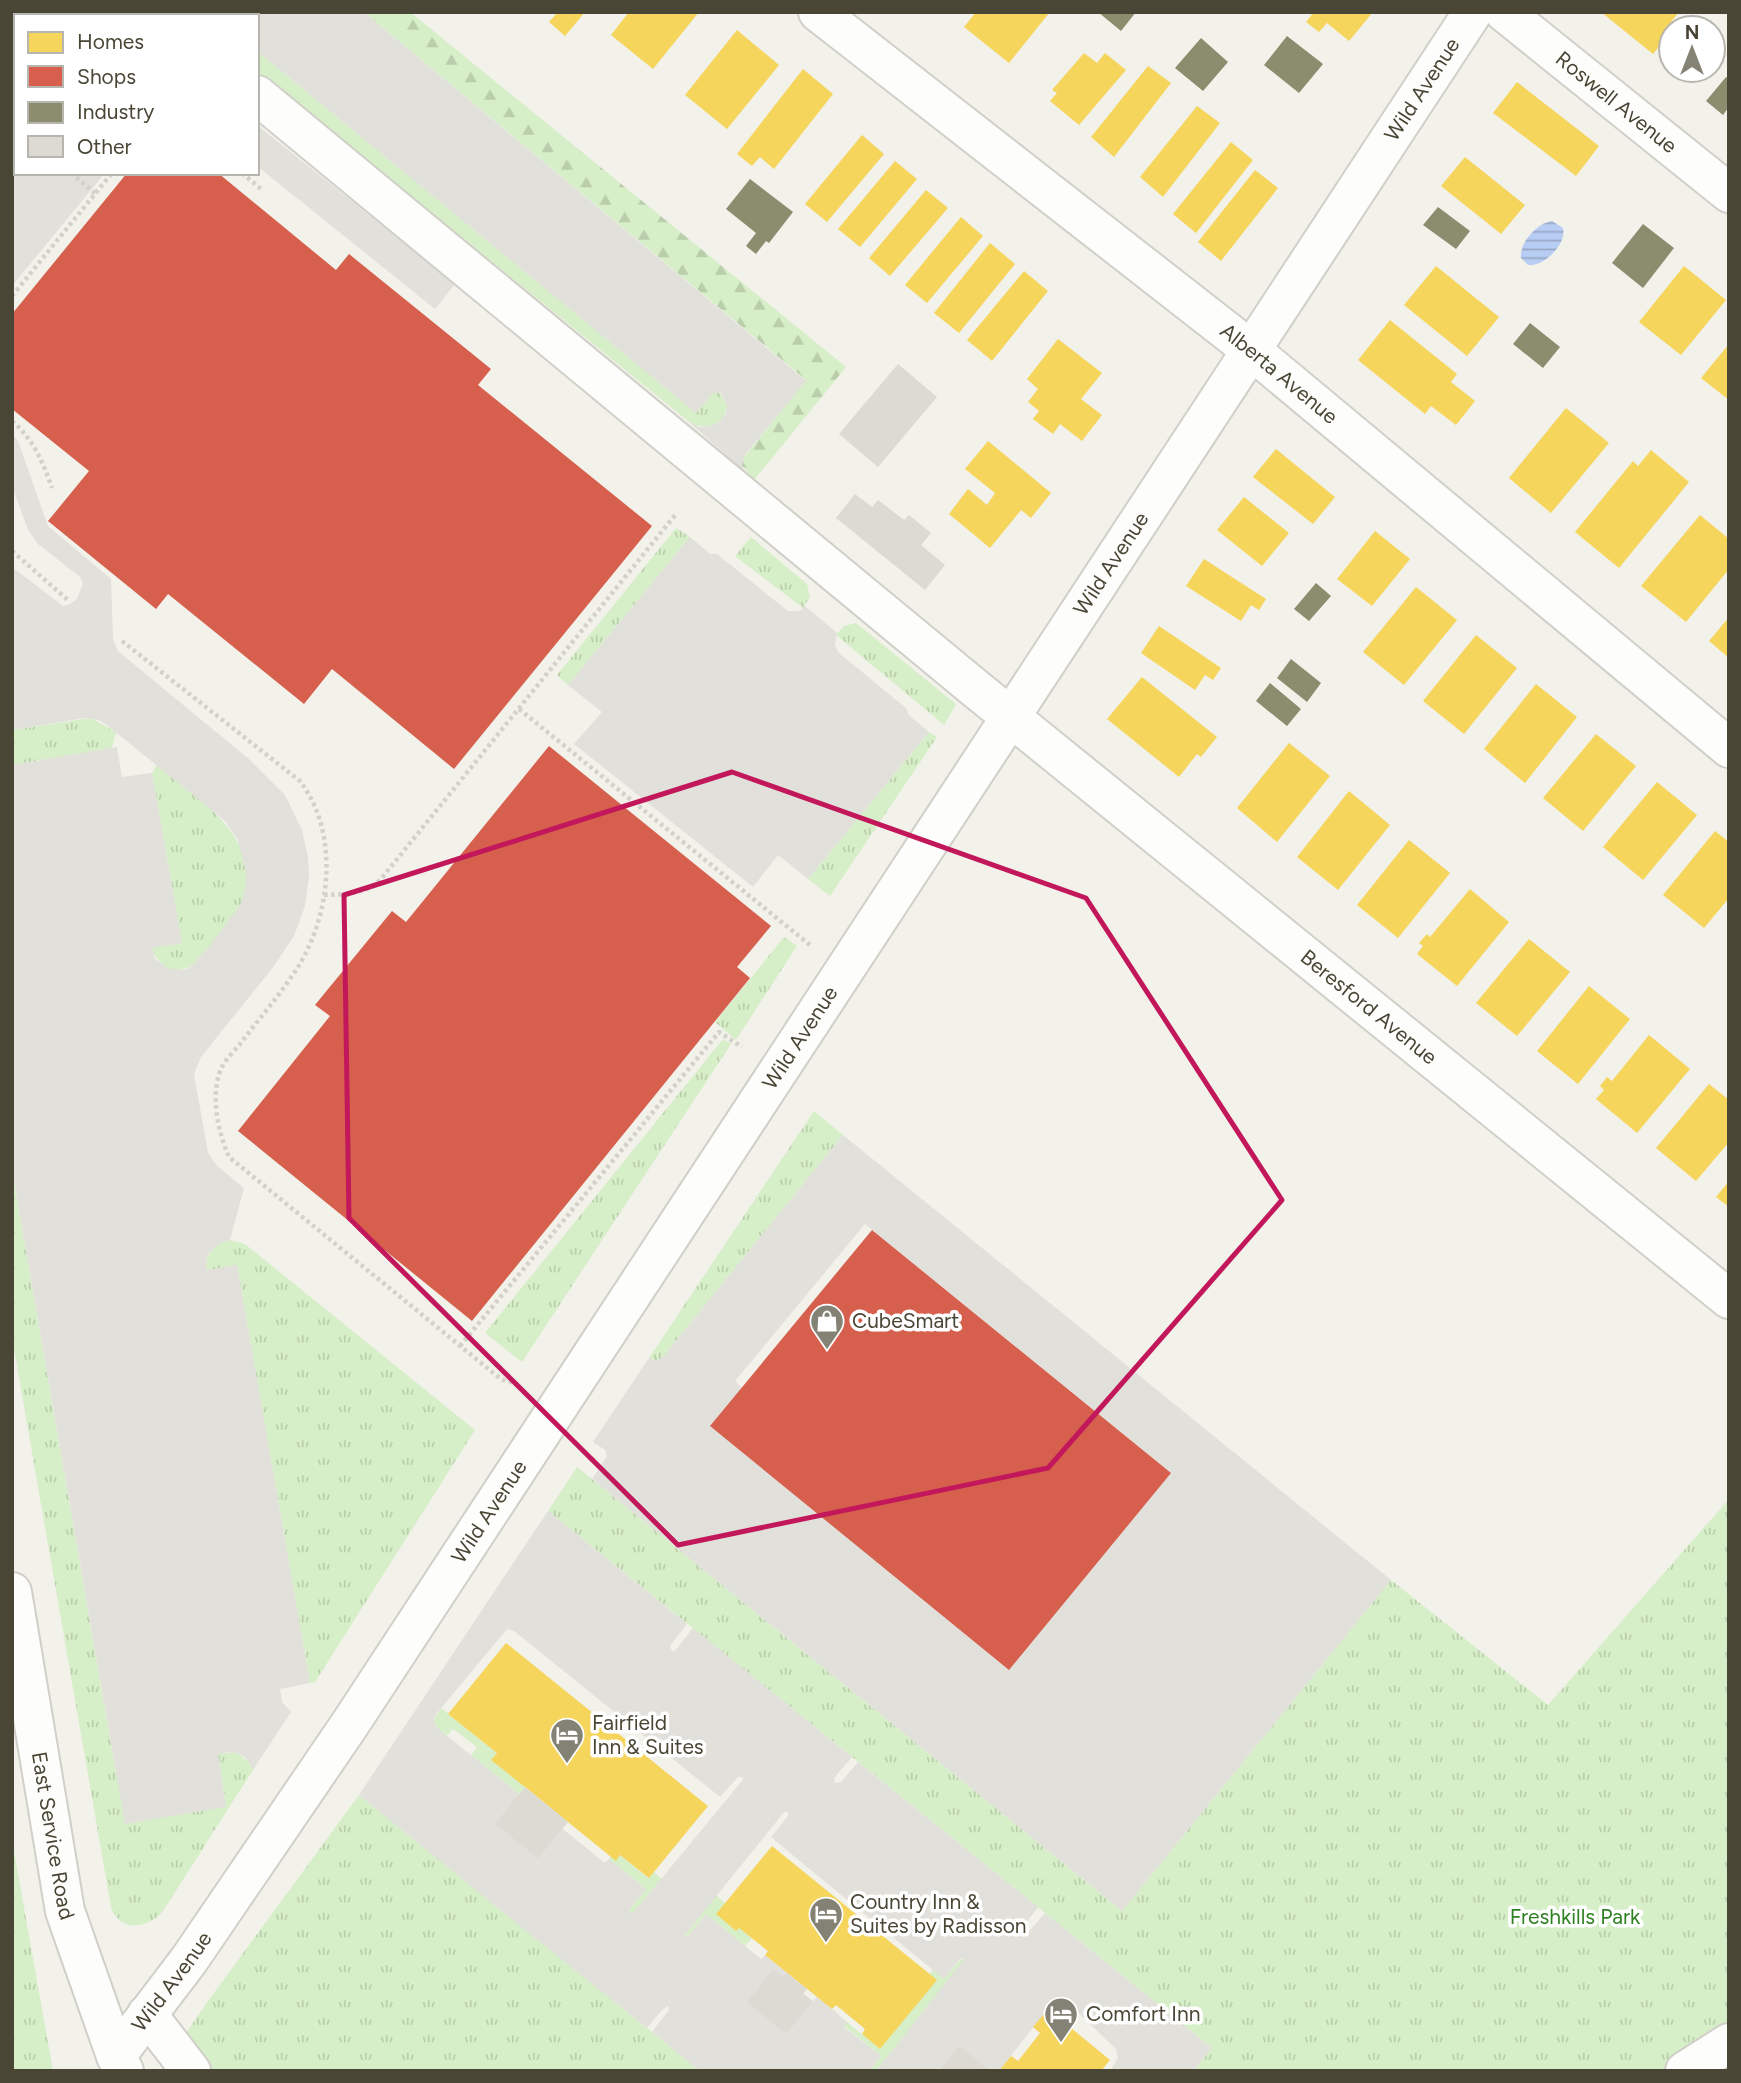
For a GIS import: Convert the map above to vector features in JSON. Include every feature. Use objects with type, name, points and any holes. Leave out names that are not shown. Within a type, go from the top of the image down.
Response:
[{"type":"street","name":"Alberta Avenue","points":[[818,12],[1251,351],[1729,748]]},
{"type":"street","name":"Wild Avenue","points":[[120,2063],[147,2014],[189,1960],[350,1724],[1473,12]]},
{"type":"street","name":"Roswell Avenue","points":[[1504,12],[1729,193]]},
{"type":"street","name":"Beresford Avenue","points":[[259,97],[1010,717],[1729,1299]]},
{"type":"street","name":"East Service Road","points":[[12,1592],[65,1911],[120,2063]]},
{"type":"street","points":[[147,2014],[191,2071]]},
{"type":"street","points":[[1685,2071],[1729,2043]]},
{"type":"path","points":[[73,175],[96,194]]},
{"type":"path","points":[[12,296],[110,175]]},
{"type":"path","points":[[244,175],[261,189]]},
{"type":"path","points":[[12,421],[28,437],[38,453],[52,488]]},
{"type":"path","points":[[324,895],[360,892],[371,888],[676,513]]},
{"type":"path","points":[[12,551],[69,601]]},
{"type":"path","points":[[122,641],[300,781],[312,796],[319,818],[325,847],[324,895],[310,946],[293,975],[222,1067],[216,1086],[223,1143],[229,1157],[497,1376],[515,1382]]},
{"type":"path","points":[[519,709],[810,945]]},
{"type":"path","points":[[460,1346],[719,1032],[742,1047]]},
{"type":"highlighted area","points":[[732,772],[1086,898],[1282,1200],[1048,1468],[678,1545],[349,1218],[344,895]]},
{"type":"green space","points":[[364,12],[410,12],[846,367],[754,480],[742,466],[742,460],[806,380]]},
{"type":"green space","points":[[259,53],[695,412],[713,393],[720,393],[727,406],[718,423],[707,427],[688,421],[259,73]]},
{"type":"green space","points":[[676,528],[690,537],[568,685],[557,675]]},
{"type":"green space","points":[[751,537],[807,584],[810,597],[803,608],[735,556]]},
{"type":"green space","points":[[856,623],[956,704],[944,725],[836,635],[844,626]]},
{"type":"green space","points":[[91,718],[116,732],[112,748],[12,765],[12,730]]},
{"type":"green space","points":[[929,732],[937,737],[830,896],[808,879]]},
{"type":"green space","points":[[157,765],[225,824],[238,842],[245,861],[246,882],[236,914],[193,965],[180,970],[168,968],[158,960],[151,948],[182,943],[152,773]]},
{"type":"green space","points":[[784,937],[797,946],[736,1040],[715,1022]]},
{"type":"green space","points":[[723,1039],[731,1044],[522,1362],[485,1333]]},
{"type":"green space","points":[[814,1111],[843,1135],[662,1358],[656,1361],[649,1358]]},
{"type":"green space","points":[[12,1170],[116,1773],[226,1807],[218,1755],[229,1752],[239,1754],[253,1770],[163,1911],[150,1922],[135,1926],[121,1921],[111,1907],[12,1337]]},
{"type":"green space","points":[[230,1240],[245,1244],[475,1430],[315,1682],[310,1683],[237,1266],[206,1270],[207,1259],[212,1250]]},
{"type":"green space","name":"Freshkills Park","points":[[577,1467],[1122,1911],[1391,1580],[1548,1705],[1729,1499],[1729,2071],[1193,2071],[1212,2048],[548,1511]]},
{"type":"green space","points":[[441,1708],[497,1753],[492,1760],[525,1787],[519,1794],[471,1755],[477,1747],[453,1729],[446,1736],[436,1727],[434,1720]]},
{"type":"green space","points":[[359,1795],[700,2071],[168,2071],[164,2065],[208,2001]]},
{"type":"green space","points":[[12,1840],[53,2071],[12,2071]]},
{"type":"green space","points":[[620,1855],[648,1878],[654,1872],[662,1879],[633,1913],[629,1910],[646,1889],[609,1859],[611,1856],[616,1860]]},
{"type":"green space","points":[[716,1895],[725,1903],[736,1931],[739,1928],[752,1938],[745,1946],[706,1914],[688,1936],[684,1936]]},
{"type":"green space","points":[[963,1957],[964,1961],[876,2071],[869,2071],[881,2056],[844,2026],[847,2022],[880,2049],[933,1969],[944,1978]]},
{"type":"shaded area","points":[[12,12],[39,12],[41,14],[14,14],[14,175],[103,175],[12,286]]},
{"type":"shaded area","points":[[209,12],[364,12],[806,381],[745,455],[742,466],[744,471],[688,421],[699,427],[712,426],[719,422],[726,413],[727,406],[721,393],[713,393],[696,413],[259,53],[259,14]]},
{"type":"shaded area","points":[[259,127],[455,284],[435,309],[259,168]]},
{"type":"shaded area","points":[[12,434],[18,441],[48,526],[111,579],[113,639],[118,651],[250,760],[285,795],[302,830],[308,858],[309,876],[305,906],[294,936],[274,966],[201,1057],[194,1074],[208,1153],[217,1166],[244,1188],[230,1240],[222,1242],[211,1251],[207,1257],[206,1270],[237,1265],[310,1683],[280,1689],[282,1702],[291,1712],[253,1770],[246,1758],[238,1753],[226,1752],[218,1755],[226,1807],[125,1824],[12,1169],[12,765],[117,747],[122,777],[152,773],[182,943],[152,948],[155,959],[168,968],[190,968],[211,944],[241,904],[246,873],[238,840],[225,821],[99,720],[85,718],[12,730],[12,567],[63,606],[77,599],[83,583],[80,577],[38,544],[28,530],[12,486]]},
{"type":"shaded area","points":[[690,537],[710,554],[717,554],[788,611],[800,611],[805,606],[837,633],[835,645],[838,652],[907,709],[908,714],[929,732],[808,879],[778,855],[753,887],[574,744],[602,712],[568,685]]},
{"type":"shaded area","points":[[843,1135],[1391,1580],[1122,1911],[592,1479],[607,1456],[605,1450],[593,1442],[649,1358],[656,1361],[662,1358]],"holes":[[[865,1224],[1171,1473],[742,1388],[735,1381]]]},
{"type":"shaded area","points":[[548,1511],[687,1624],[670,1646],[672,1651],[675,1651],[693,1628],[852,1757],[834,1778],[835,1783],[841,1782],[858,1762],[1038,1907],[1021,1930],[1022,1936],[1026,1935],[1045,1913],[1212,2048],[1193,2071],[1110,2071],[1118,2058],[1116,2049],[1069,2004],[1059,2001],[1050,2006],[999,2071],[994,2068],[991,2071],[876,2071],[965,1958],[960,1959],[944,1979],[771,1837],[788,1816],[789,1813],[785,1811],[684,1936],[688,1936],[706,1914],[761,1959],[765,1955],[786,1972],[783,1978],[813,2001],[817,1997],[832,2009],[847,2022],[844,2027],[881,2056],[869,2071],[700,2071],[652,2032],[669,2010],[668,2006],[647,2028],[359,1795]],"holes":[[[507,1629],[514,1631],[720,1797],[738,1777],[743,1777],[633,1913],[629,1910],[646,1889],[609,1859],[605,1863],[436,1727],[434,1719],[437,1713]]]},
{"type":"water","points":[[1552,221],[1563,228],[1558,247],[1541,262],[1528,265],[1521,258],[1526,240],[1541,226]]},
{"type":"building: Homes","points":[[558,12],[585,12],[565,36],[549,22]]},
{"type":"building: Homes","points":[[629,12],[699,12],[653,69],[611,35]]},
{"type":"building: Homes","points":[[976,12],[1050,12],[1009,63],[964,27]]},
{"type":"building: Homes","points":[[1314,12],[1373,12],[1349,41],[1327,23],[1319,32],[1306,22]]},
{"type":"building: Homes","points":[[1601,12],[1679,12],[1657,14],[1657,49],[1653,54]]},
{"type":"building: Homes","points":[[737,30],[779,65],[727,129],[685,95]]},
{"type":"building: Homes","points":[[1084,53],[1097,63],[1105,53],[1126,70],[1079,125],[1050,101],[1057,93],[1052,90]]},
{"type":"building: Homes","points":[[1148,66],[1171,83],[1114,157],[1091,137]]},
{"type":"building: Homes","points":[[803,69],[833,94],[774,169],[760,157],[752,166],[737,154]]},
{"type":"building: Homes","points":[[1517,82],[1599,146],[1576,176],[1493,113]]},
{"type":"building: Homes","points":[[1197,106],[1220,123],[1163,197],[1140,177]]},
{"type":"building: Homes","points":[[862,135],[884,154],[827,222],[805,204]]},
{"type":"building: Homes","points":[[1231,142],[1253,160],[1196,233],[1173,214]]},
{"type":"building: Homes","points":[[1465,157],[1525,205],[1501,234],[1441,186]]},
{"type":"building: Homes","points":[[895,161],[917,179],[860,247],[838,229]]},
{"type":"building: Homes","points":[[1255,170],[1278,188],[1221,261],[1198,242]]},
{"type":"building: Homes","points":[[926,190],[948,208],[890,276],[869,258]]},
{"type":"building: Homes","points":[[961,217],[983,236],[927,303],[905,285]]},
{"type":"building: Homes","points":[[990,243],[1015,264],[959,333],[934,313]]},
{"type":"building: Homes","points":[[1436,266],[1499,317],[1467,356],[1404,305]]},
{"type":"building: Homes","points":[[1684,266],[1726,300],[1681,355],[1639,322]]},
{"type":"building: Homes","points":[[1024,271],[1048,291],[992,361],[967,340]]},
{"type":"building: Homes","points":[[1390,320],[1457,374],[1451,382],[1475,401],[1456,425],[1431,406],[1425,414],[1358,360]]},
{"type":"building: Homes","points":[[1058,339],[1102,373],[1081,399],[1102,415],[1082,441],[1060,424],[1053,434],[1033,419],[1039,411],[1028,402],[1038,389],[1027,379]]},
{"type":"building: Homes","points":[[1729,344],[1729,400],[1701,378]]},
{"type":"building: Homes","points":[[1566,408],[1609,443],[1551,513],[1509,478]]},
{"type":"building: Homes","points":[[988,441],[1051,493],[1031,518],[1021,510],[990,548],[949,514],[968,489],[987,505],[995,493],[965,469]]},
{"type":"building: Homes","points":[[1276,449],[1335,497],[1313,524],[1253,477]]},
{"type":"building: Homes","points":[[1651,450],[1689,482],[1619,568],[1575,532],[1633,461],[1638,466]]},
{"type":"building: Homes","points":[[1244,497],[1289,533],[1262,566],[1217,530]]},
{"type":"building: Homes","points":[[1700,515],[1729,539],[1729,569],[1686,622],[1641,586]]},
{"type":"building: Homes","points":[[1375,531],[1410,559],[1372,606],[1337,579]]},
{"type":"building: Homes","points":[[1204,559],[1266,599],[1259,610],[1251,605],[1241,621],[1186,586]]},
{"type":"building: Homes","points":[[1416,587],[1457,620],[1404,685],[1363,652]]},
{"type":"building: Homes","points":[[1729,617],[1729,658],[1709,641]]},
{"type":"building: Homes","points":[[1159,626],[1221,668],[1213,680],[1205,675],[1195,690],[1141,653]]},
{"type":"building: Homes","points":[[1476,635],[1517,668],[1464,734],[1423,701]]},
{"type":"building: Homes","points":[[1142,677],[1217,737],[1201,757],[1197,754],[1179,777],[1107,719]]},
{"type":"building: Homes","points":[[1536,684],[1577,717],[1525,783],[1484,749]]},
{"type":"building: Homes","points":[[1596,734],[1636,766],[1583,831],[1543,798]]},
{"type":"building: Homes","points":[[1289,743],[1330,776],[1277,842],[1237,808]]},
{"type":"building: Homes","points":[[1657,782],[1697,815],[1643,880],[1603,847]]},
{"type":"building: Homes","points":[[1349,791],[1390,825],[1338,890],[1297,857]]},
{"type":"building: Homes","points":[[1715,831],[1729,842],[1729,898],[1704,928],[1663,895]]},
{"type":"building: Homes","points":[[1409,840],[1450,873],[1398,938],[1357,905]]},
{"type":"building: Homes","points":[[1470,889],[1509,922],[1457,986],[1417,954],[1423,946],[1419,943],[1427,934],[1430,937]]},
{"type":"building: Homes","points":[[1529,939],[1570,972],[1517,1036],[1476,1003]]},
{"type":"building: Homes","points":[[1589,986],[1630,1019],[1578,1084],[1537,1051]]},
{"type":"building: Homes","points":[[1649,1035],[1690,1069],[1637,1133],[1596,1099],[1604,1090],[1600,1086],[1607,1077],[1612,1081]]},
{"type":"building: Homes","points":[[1709,1084],[1729,1100],[1729,1142],[1696,1181],[1656,1148]]},
{"type":"building: Homes","points":[[1729,1181],[1729,1207],[1716,1197]]},
{"type":"building: Homes","points":[[506,1643],[708,1806],[649,1878],[620,1855],[616,1861],[491,1760],[497,1753],[448,1714]]},
{"type":"building: Homes","name":"Country Inn & Suites by Radisson","points":[[772,1846],[937,1980],[880,2049],[862,2034],[865,2029],[836,2005],[832,2009],[765,1955],[768,1951],[739,1928],[736,1931],[716,1914]]},
{"type":"building: Homes","name":"Comfort Inn","points":[[1048,2009],[1110,2060],[1101,2071],[999,2071],[1011,2056],[1018,2061],[1040,2033],[1033,2027]]},
{"type":"building: Shops","points":[[125,175],[220,175],[336,270],[349,254],[491,369],[478,385],[652,526],[454,769],[332,669],[304,704],[168,594],[156,609],[48,521],[89,471],[12,409],[12,314]]},
{"type":"building: Shops","points":[[549,746],[771,926],[737,967],[750,978],[472,1321],[238,1131],[330,1016],[315,1005],[392,911],[406,922]]},
{"type":"building: Shops","points":[[872,1230],[1171,1473],[1009,1670],[710,1426]]},
{"type":"building: Industry","points":[[1098,12],[1136,12],[1121,31]]},
{"type":"building: Industry","points":[[1287,36],[1323,64],[1299,93],[1264,65]]},
{"type":"building: Industry","points":[[1201,38],[1228,62],[1203,91],[1175,68]]},
{"type":"building: Industry","points":[[1727,78],[1729,79],[1729,107],[1723,115],[1706,101],[1720,84],[1727,84]]},
{"type":"building: Industry","points":[[750,179],[793,212],[769,243],[766,241],[756,254],[746,246],[756,233],[726,209]]},
{"type":"building: Industry","points":[[1438,207],[1470,231],[1456,249],[1423,225]]},
{"type":"building: Industry","points":[[1643,224],[1674,248],[1643,288],[1612,263]]},
{"type":"building: Industry","points":[[1530,323],[1560,347],[1543,368],[1513,344]]},
{"type":"building: Industry","points":[[1316,583],[1331,596],[1309,621],[1294,609]]},
{"type":"building: Industry","points":[[1291,659],[1321,683],[1307,702],[1277,678]]},
{"type":"building: Industry","points":[[1270,683],[1301,709],[1287,726],[1256,701]]},
{"type":"building: Other","points":[[898,364],[937,397],[878,467],[839,434]]},
{"type":"building: Other","points":[[855,494],[872,507],[878,500],[904,520],[909,515],[931,533],[921,545],[945,565],[925,590],[836,518]]},
{"type":"building: Other","points":[[525,1787],[568,1822],[538,1858],[495,1824]]},
{"type":"building: Other","points":[[773,1970],[783,1977],[786,1972],[807,1989],[803,1994],[813,2002],[786,2034],[747,2002]]},
{"type":"building: Other","points":[[959,2046],[990,2071],[940,2069]]},
{"type":"place","name":"CubeSmart","points":[[827,1351]]},
{"type":"place","name":"Fairfield Inn & Suites","points":[[567,1765]]},
{"type":"place","name":"Country Inn & Suites by Radisson","points":[[826,1944]]},
{"type":"place","name":"Comfort Inn","points":[[1061,2044]]}]
